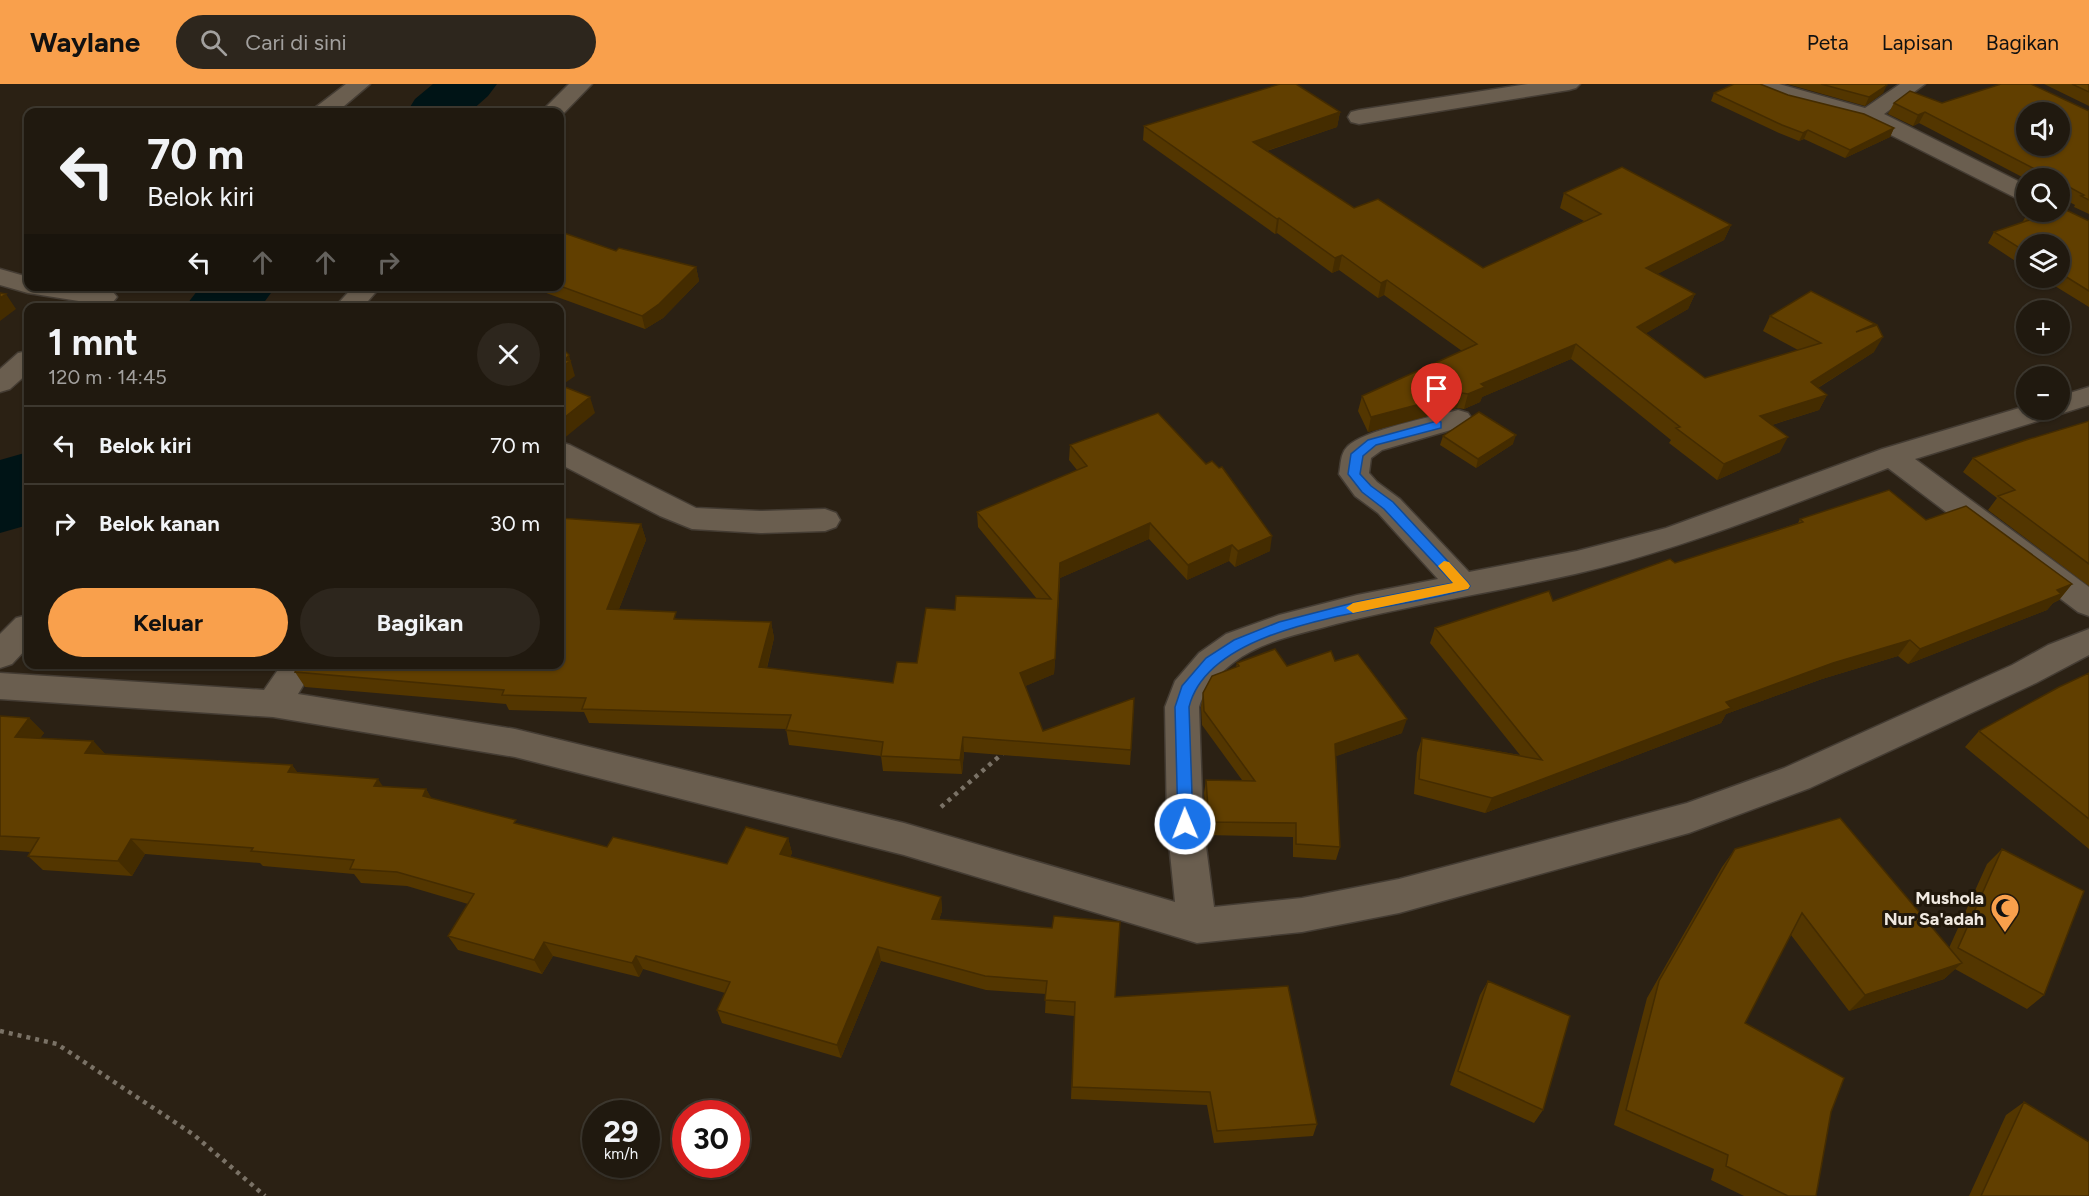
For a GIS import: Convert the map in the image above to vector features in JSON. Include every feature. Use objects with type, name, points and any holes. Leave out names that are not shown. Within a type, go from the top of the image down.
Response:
[{"type":"street","points":[[329,108],[359,84]]},
{"type":"street","points":[[556,108],[581,84]]},
{"type":"street","points":[[1359,117],[1569,84]]},
{"type":"street","points":[[1759,84],[1869,115],[2016,189]]},
{"type":"street","points":[[1869,115],[1914,84]]},
{"type":"street","points":[[0,277],[24,284]]},
{"type":"street","points":[[66,291],[104,297]]},
{"type":"street","points":[[352,303],[364,291]]},
{"type":"street","points":[[0,383],[24,362]]},
{"type":"street","points":[[2070,402],[2089,396]]},
{"type":"street","points":[[1197,926],[1185,824],[1182,707],[1186,690],[1211,662],[1238,643],[1279,627],[1357,607],[1577,562],[1673,537],[1892,456],[2016,418]]},
{"type":"street","points":[[1458,419],[1372,443],[1357,454],[1354,474],[1366,489],[1389,506],[1463,586]]},
{"type":"street","points":[[564,454],[692,518],[760,522],[825,520]]},
{"type":"street","points":[[1892,456],[2089,604]]},
{"type":"street","points":[[0,655],[24,631]]},
{"type":"street","points":[[0,686],[273,704],[515,743],[904,839],[1197,926],[1302,915],[1399,896],[1689,818],[1797,778],[2024,674],[2089,641]]},
{"type":"street","points":[[273,704],[297,669]]},
{"type":"path","points":[[904,839],[1012,746]]},
{"type":"path","points":[[0,1030],[57,1044],[194,1135],[265,1196]]},
{"type":"building","points":[[1280,84],[1296,84],[1340,112],[1253,142],[1354,208],[1378,199],[1483,268],[1601,214],[1564,193],[1622,167],[1731,225],[1646,268],[1695,294],[1637,327],[1705,378],[1821,343],[1770,316],[1811,291],[1875,324],[1856,332],[1877,325],[1883,337],[1811,382],[1827,395],[1760,416],[1788,437],[1724,464],[1676,428],[1680,427],[1576,344],[1481,384],[1485,387],[1468,394],[1462,393],[1371,417],[1362,396],[1477,344],[1387,280],[1381,283],[1342,255],[1335,258],[1144,126]]},
{"type":"building","points":[[1734,84],[1760,84],[1788,95],[1864,114],[1894,128],[1850,150],[1808,130],[1803,133],[1782,125],[1714,93]]},
{"type":"building","points":[[1821,84],[1885,84],[1887,85],[1869,97]]},
{"type":"building","points":[[2001,84],[2031,84],[2070,102],[2016,102],[2016,156],[2070,156],[2070,102],[2089,111],[2089,200],[2070,187],[2070,168],[2033,168],[1925,112],[1918,115],[1894,103],[1910,91],[1942,103]]},
{"type":"building","points":[[2072,84],[2089,84],[2089,92]]},
{"type":"building","points":[[2070,212],[2089,221],[2089,291],[2070,279],[2070,234],[2016,234],[2016,246],[1994,232],[2023,222],[2070,222]]},
{"type":"building","points":[[564,233],[616,251],[619,248],[696,267],[659,304],[642,316],[564,287]]},
{"type":"building","points":[[564,350],[569,355],[565,360],[570,361],[564,365]]},
{"type":"building","points":[[564,387],[590,397],[564,418]]},
{"type":"building","points":[[1479,412],[1516,435],[1478,459],[1443,436]]},
{"type":"building","points":[[1158,413],[1206,464],[1212,461],[1219,468],[1222,467],[1272,536],[1238,551],[1232,545],[1188,565],[1150,523],[1060,563],[1055,659],[1020,673],[1043,731],[1134,698],[1131,750],[963,737],[960,760],[881,756],[883,742],[786,730],[791,715],[582,709],[586,698],[502,695],[504,690],[295,672],[296,669],[564,669],[564,518],[641,524],[607,609],[676,612],[674,619],[771,622],[759,667],[893,683],[897,662],[917,663],[926,608],[955,610],[956,596],[1051,599],[977,512],[1087,466],[1070,445]]},
{"type":"building","points":[[2089,421],[2089,564],[1998,496],[2015,490],[1973,458]]},
{"type":"building","points":[[1889,490],[1926,520],[1966,506],[2072,584],[2057,590],[2061,594],[1920,649],[1910,640],[1833,663],[1726,702],[1731,708],[1492,798],[1419,779],[1422,738],[1542,760],[1435,628],[1549,591],[1553,601],[1670,559],[1675,563],[1803,522],[1800,519]]},
{"type":"building","points":[[1275,649],[1287,666],[1331,651],[1335,661],[1358,654],[1407,719],[1335,744],[1340,847],[1296,844],[1296,823],[1209,822],[1206,780],[1255,781],[1204,711],[1203,693],[1212,676],[1239,666],[1237,663]]},
{"type":"building","points":[[2089,673],[2089,819],[1979,731]]},
{"type":"building","points":[[0,716],[29,718],[15,737],[93,741],[85,753],[292,765],[288,772],[378,779],[374,786],[426,789],[423,796],[607,847],[613,837],[727,864],[746,827],[788,838],[780,854],[941,897],[932,919],[1052,928],[1054,916],[1120,922],[1115,997],[1288,986],[1317,1124],[1217,1131],[1210,1092],[1072,1087],[1075,1002],[1045,1000],[1047,981],[985,976],[878,947],[837,1045],[717,1010],[730,982],[636,956],[632,963],[544,942],[534,960],[448,936],[474,894],[397,872],[350,869],[354,860],[251,851],[253,848],[131,839],[118,861],[28,856],[39,838],[0,836]]},
{"type":"building","points":[[1840,818],[1962,963],[1865,995],[1802,913],[1745,1023],[1844,1078],[1831,1112],[1816,1196],[1788,1196],[1726,1166],[1728,1155],[1626,1110],[1659,981],[1735,849]]},
{"type":"building","name":"Mushola Nur Sa'adah","points":[[2002,849],[2084,891],[2044,995],[1958,948]]},
{"type":"building","points":[[1488,981],[1570,1016],[1543,1110],[1458,1071]]},
{"type":"building","points":[[2024,1102],[2089,1142],[2089,1196],[1981,1196]]},
{"type":"waterway","points":[[441,108],[468,84]]},
{"type":"waterway","points":[[224,303],[237,291]]},
{"type":"waterway","points":[[0,505],[24,483]]},
{"type":"slow traffic","points":[[1353,608],[1463,586],[1444,566]]},
{"type":"place","name":"Mushola Nur Sa'adah","points":[[2005,934]]},
{"type":"route","points":[[1185,824],[1182,707],[1186,690],[1211,662],[1238,643],[1279,627],[1357,607],[1463,586],[1389,506],[1366,489],[1354,474],[1357,454],[1372,443],[1437,425]]}]
